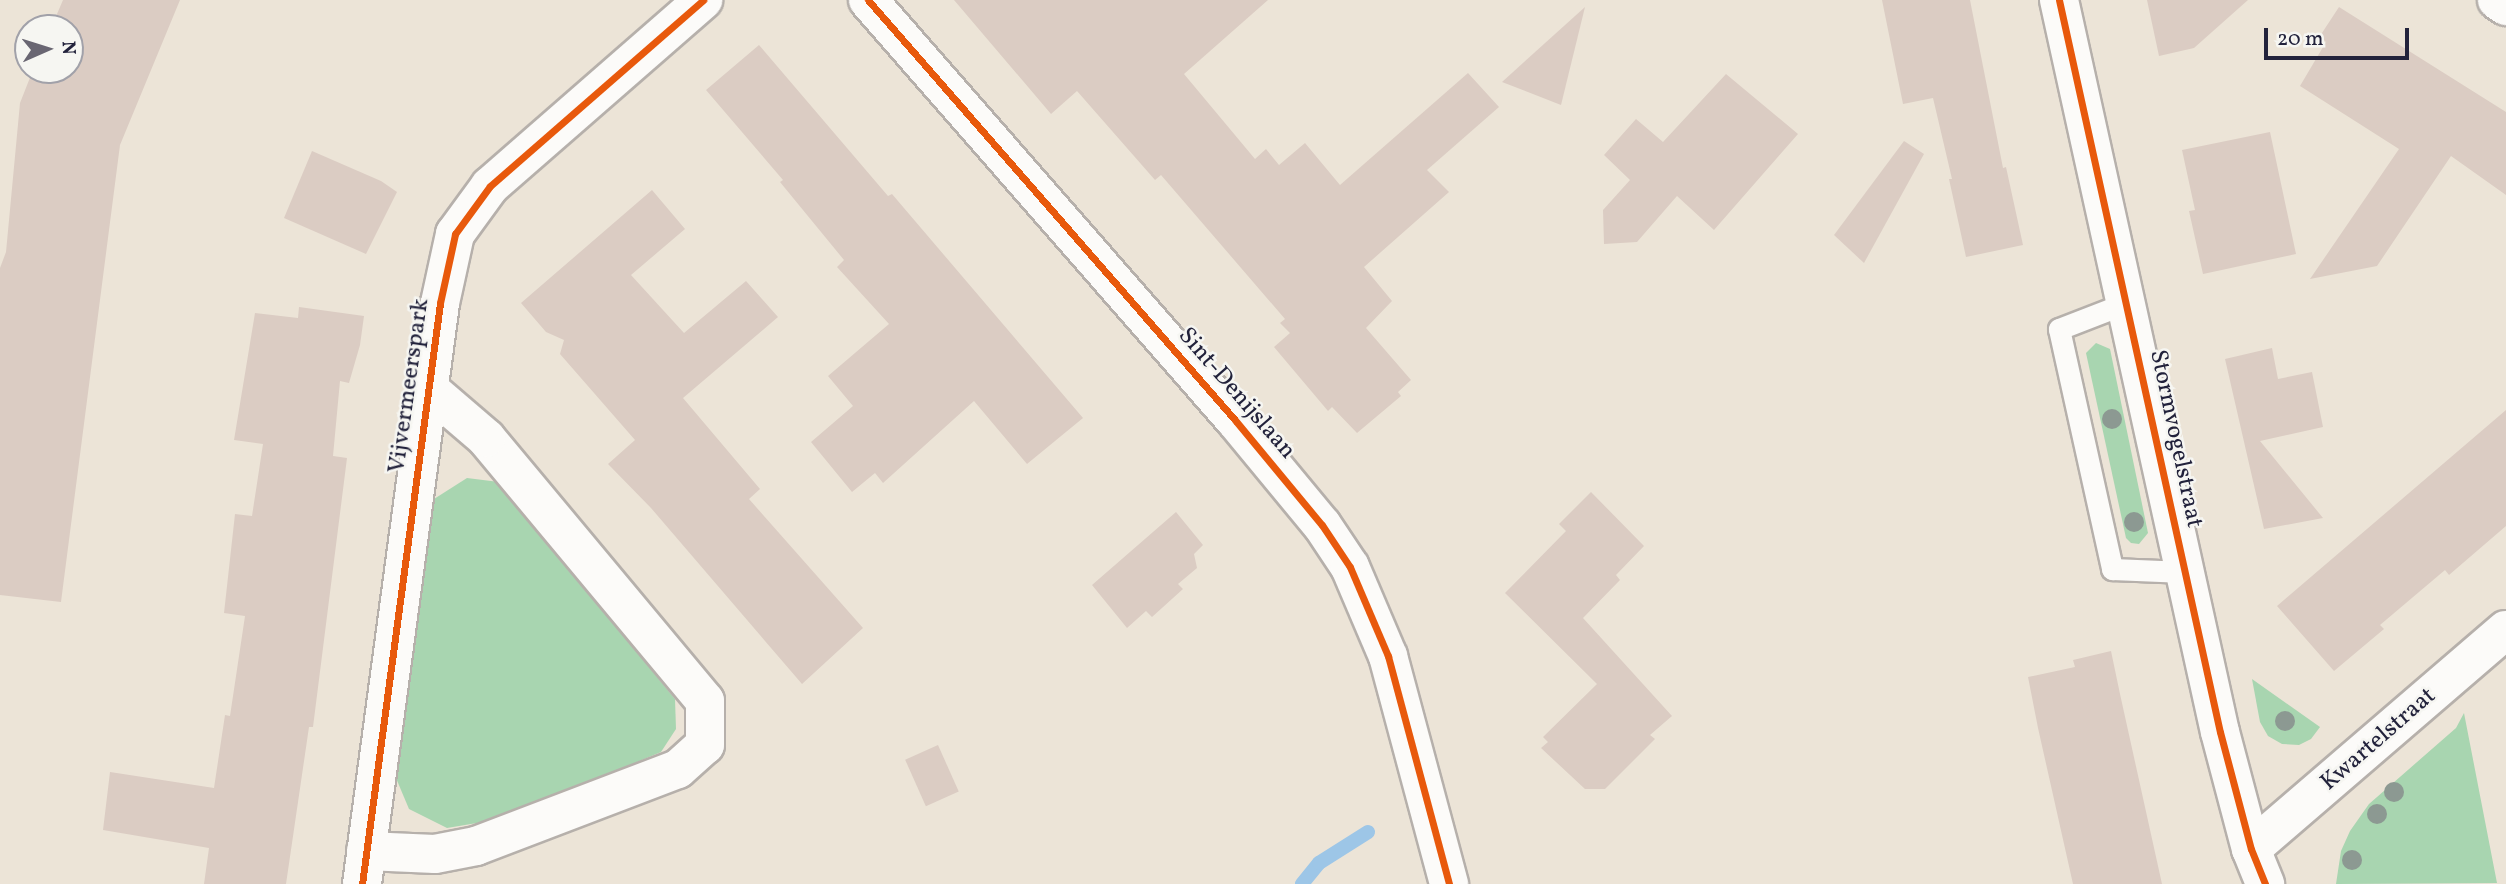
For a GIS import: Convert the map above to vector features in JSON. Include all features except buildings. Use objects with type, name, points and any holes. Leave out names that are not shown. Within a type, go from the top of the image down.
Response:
[{"type":"street","name":"Vijvermeerspark","points":[[430,390],[486,438],[705,701],[705,745],[678,769],[476,846],[453,853],[426,855],[364,867],[440,303],[455,234],[490,186],[703,0]]},
{"type":"street","name":"Sint-Denijslaan","points":[[869,0],[1235,420],[1322,525],[1350,567],[1388,656],[1449,884]]},
{"type":"street","name":"Stormvogelstraat","points":[[2059,0],[2220,732],[2251,849],[2265,884]]},
{"type":"street","points":[[2497,0],[2506,6]]},
{"type":"street","name":"Kwartelstraat","points":[[2251,849],[2506,630]]},
{"type":"lane","points":[[2126,303],[2059,329],[2112,569],[2185,572]]},
{"type":"green space","points":[[2096,343],[2110,349],[2148,533],[2139,544],[2131,543],[2126,538],[2086,353]]},
{"type":"green space","points":[[467,478],[499,482],[675,699],[676,729],[661,752],[501,819],[447,828],[409,809],[393,771],[434,499]]},
{"type":"green space","points":[[2252,679],[2320,727],[2311,739],[2299,745],[2282,744],[2268,736],[2260,722]]},
{"type":"green space","points":[[2464,713],[2497,883],[2336,884],[2341,851],[2350,831],[2369,804],[2456,728]]},
{"type":"waterway","points":[[1302,884],[1319,863],[1368,832]]},
{"type":"cycle path","points":[[362,884],[440,303],[455,234],[490,186],[703,0]]},
{"type":"cycle path","points":[[868,0],[1235,420],[1322,525],[1350,567],[1388,656],[1449,884]]},
{"type":"cycle path","points":[[2059,0],[2220,732],[2251,849],[2265,884]]}]
